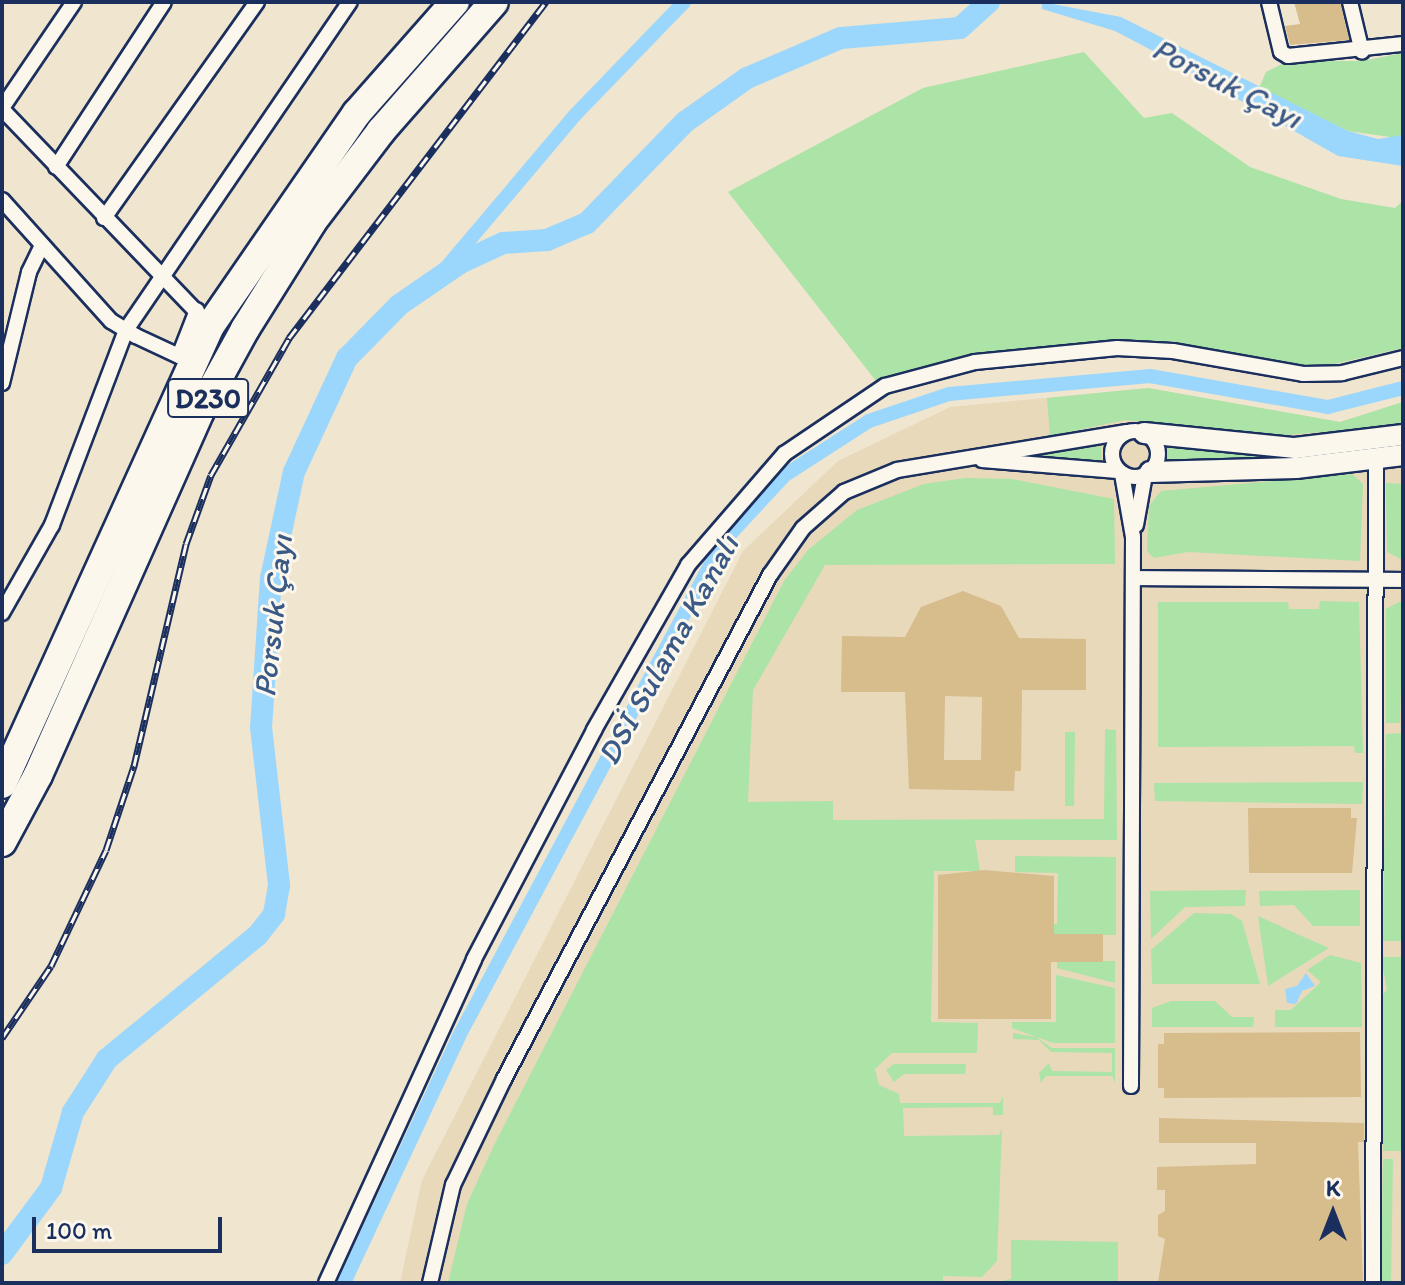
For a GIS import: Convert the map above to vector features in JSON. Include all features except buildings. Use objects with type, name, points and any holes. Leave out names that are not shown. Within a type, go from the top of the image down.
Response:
[{"type":"highway","name":"D230","points":[[2,784],[204,318],[357,113],[455,2]]},
{"type":"highway","name":"D230","points":[[2,842],[38,775],[200,411],[245,329],[312,222],[381,131],[494,2]]},
{"type":"street","points":[[2,200],[126,330],[179,356],[204,318],[164,282],[2,108],[74,2]]},
{"type":"street","points":[[56,167],[164,2]]},
{"type":"street","points":[[104,218],[257,2]]},
{"type":"street","points":[[2,613],[52,525],[126,330],[164,282],[350,2]]},
{"type":"street","points":[[1269,2],[1281,52],[1305,58],[1403,44]]},
{"type":"street","points":[[1350,2],[1362,52]]},
{"type":"street","points":[[2,383],[29,272],[42,245]]},
{"type":"street","points":[[326,1283],[474,959],[594,730],[688,565],[784,454],[885,386],[975,362],[1117,348],[1303,374],[1342,373],[1403,358]]},
{"type":"street","points":[[430,1283],[453,1185],[504,1079],[770,575],[803,528],[844,492],[897,470],[1136,433],[1295,448],[1403,435]]},
{"type":"street","points":[[1131,1086],[1133,537],[1120,472],[1112,449],[1136,433]]},
{"type":"street","points":[[1133,537],[1147,474],[1158,451],[1136,433]]},
{"type":"street","points":[[961,458],[1147,474],[1376,461],[1403,455]]},
{"type":"street","points":[[1373,1283],[1373,580],[1376,461]]},
{"type":"street","points":[[1134,578],[1403,580]]},
{"type":"shaded area","points":[[1148,388],[1340,422],[1403,402],[1403,1283],[400,1283],[422,1180],[743,551],[838,461],[950,407]]},
{"type":"green space","points":[[1084,52],[1144,118],[1172,113],[1250,167],[1341,199],[1395,208],[1403,201],[1403,348],[1322,367],[1121,342],[947,360],[876,381],[728,192],[923,88]]},
{"type":"green space","points":[[1403,53],[1403,135],[1397,138],[1348,131],[1259,88],[1266,72],[1288,61],[1362,61]]},
{"type":"green space","points":[[1148,388],[1340,422],[1403,402],[1403,425],[1275,436],[1125,420],[1050,436],[1047,398]]},
{"type":"green space","points":[[1403,442],[1294,460],[1167,462],[1166,446]]},
{"type":"green space","points":[[1101,446],[1102,465],[1016,456]]},
{"type":"green space","points":[[1352,474],[1363,484],[1360,561],[1188,552],[1154,558],[1147,551],[1149,506],[1161,491]]},
{"type":"green space","points":[[965,478],[1012,479],[1114,499],[1115,564],[825,565],[753,690],[748,802],[833,801],[833,820],[1104,819],[1105,729],[1116,730],[1117,840],[975,840],[980,871],[934,871],[931,1022],[978,1023],[977,1053],[892,1053],[875,1069],[879,1085],[899,1094],[900,1103],[1000,1103],[1003,1096],[1003,1115],[993,1115],[993,1107],[903,1108],[904,1136],[999,1135],[1002,1128],[997,1261],[982,1277],[943,1276],[943,1283],[448,1283],[467,1204],[494,1145],[784,581],[808,550],[857,510],[924,484]]},
{"type":"green space","points":[[1386,483],[1403,484],[1403,560],[1387,552]]},
{"type":"green space","points":[[1403,600],[1400,723],[1386,723],[1386,609]]},
{"type":"green space","points":[[1320,601],[1359,602],[1363,753],[1355,753],[1354,746],[1158,747],[1158,602],[1288,602],[1289,609],[1319,609]]},
{"type":"green space","points":[[1065,732],[1075,732],[1074,806],[1065,806]]},
{"type":"green space","points":[[1403,733],[1403,941],[1383,941],[1386,734]]},
{"type":"green space","points":[[1363,782],[1362,804],[1155,801],[1154,783]]},
{"type":"green space","points":[[1015,856],[1116,857],[1116,935],[1016,934],[1016,924],[1057,924],[1058,873],[1015,872]]},
{"type":"green space","points":[[1246,890],[1245,906],[1185,907],[1151,939],[1150,891]]},
{"type":"green space","points":[[1360,890],[1360,926],[1313,926],[1294,905],[1260,906],[1259,891]]},
{"type":"green space","points":[[1194,913],[1231,914],[1242,921],[1260,984],[1152,984],[1151,950]]},
{"type":"green space","points":[[1258,916],[1297,934],[1329,948],[1268,986]]},
{"type":"green space","points":[[1330,955],[1361,963],[1362,1027],[1275,1027],[1275,1010],[1291,1010],[1321,982],[1307,970]]},
{"type":"green space","points":[[1381,957],[1403,957],[1403,1151],[1383,1151],[1382,995],[1387,990]]},
{"type":"green space","points":[[1057,961],[1115,961],[1115,983],[1057,968]]},
{"type":"green space","points":[[1056,975],[1115,988],[1115,1043],[1053,1043],[1012,1028],[1012,1022],[1056,1022]]},
{"type":"green space","points":[[1171,1001],[1215,1001],[1232,1017],[1254,1017],[1253,1027],[1152,1027],[1152,1008]]},
{"type":"green space","points":[[1013,1033],[1036,1037],[1052,1048],[1115,1048],[1115,1083],[1112,1076],[1046,1076],[1041,1083],[1039,1073],[1049,1063],[1052,1071],[1112,1072],[1112,1053],[1051,1052],[1039,1040],[1013,1039]]},
{"type":"green space","points":[[894,1064],[966,1064],[965,1074],[904,1074],[894,1082],[886,1070]]},
{"type":"green space","points":[[1383,1159],[1393,1159],[1391,1283],[1381,1283]]},
{"type":"green space","points":[[1011,1240],[1118,1242],[1118,1283],[994,1283],[1011,1279]]},
{"type":"water","name":"Porsuk Çayı","points":[[1042,2],[1121,17],[1348,131],[1378,139],[1403,135],[1403,166],[1338,156],[1115,31],[1042,9]]},
{"type":"water","points":[[1306,973],[1315,986],[1302,991],[1296,1004],[1287,1003],[1285,989],[1297,986]]},
{"type":"waterway","points":[[439,276],[575,115],[684,2]]},
{"type":"waterway","name":"Porsuk Çayı","points":[[2,1254],[51,1188],[73,1112],[107,1059],[257,936],[274,914],[279,885],[261,728],[271,578],[294,472],[347,358],[399,305],[460,263],[503,243],[547,240],[587,223],[685,122],[747,78],[841,38],[960,28],[989,2]]},
{"type":"waterway","name":"DSİ Sulama Kanalı","points":[[344,1283],[459,1036],[722,543],[785,475],[869,421],[949,394],[1150,376],[1328,407],[1403,388]]},
{"type":"railway","points":[[2,1038],[51,966],[106,850],[134,766],[186,544],[211,475],[289,338],[546,2]]}]
